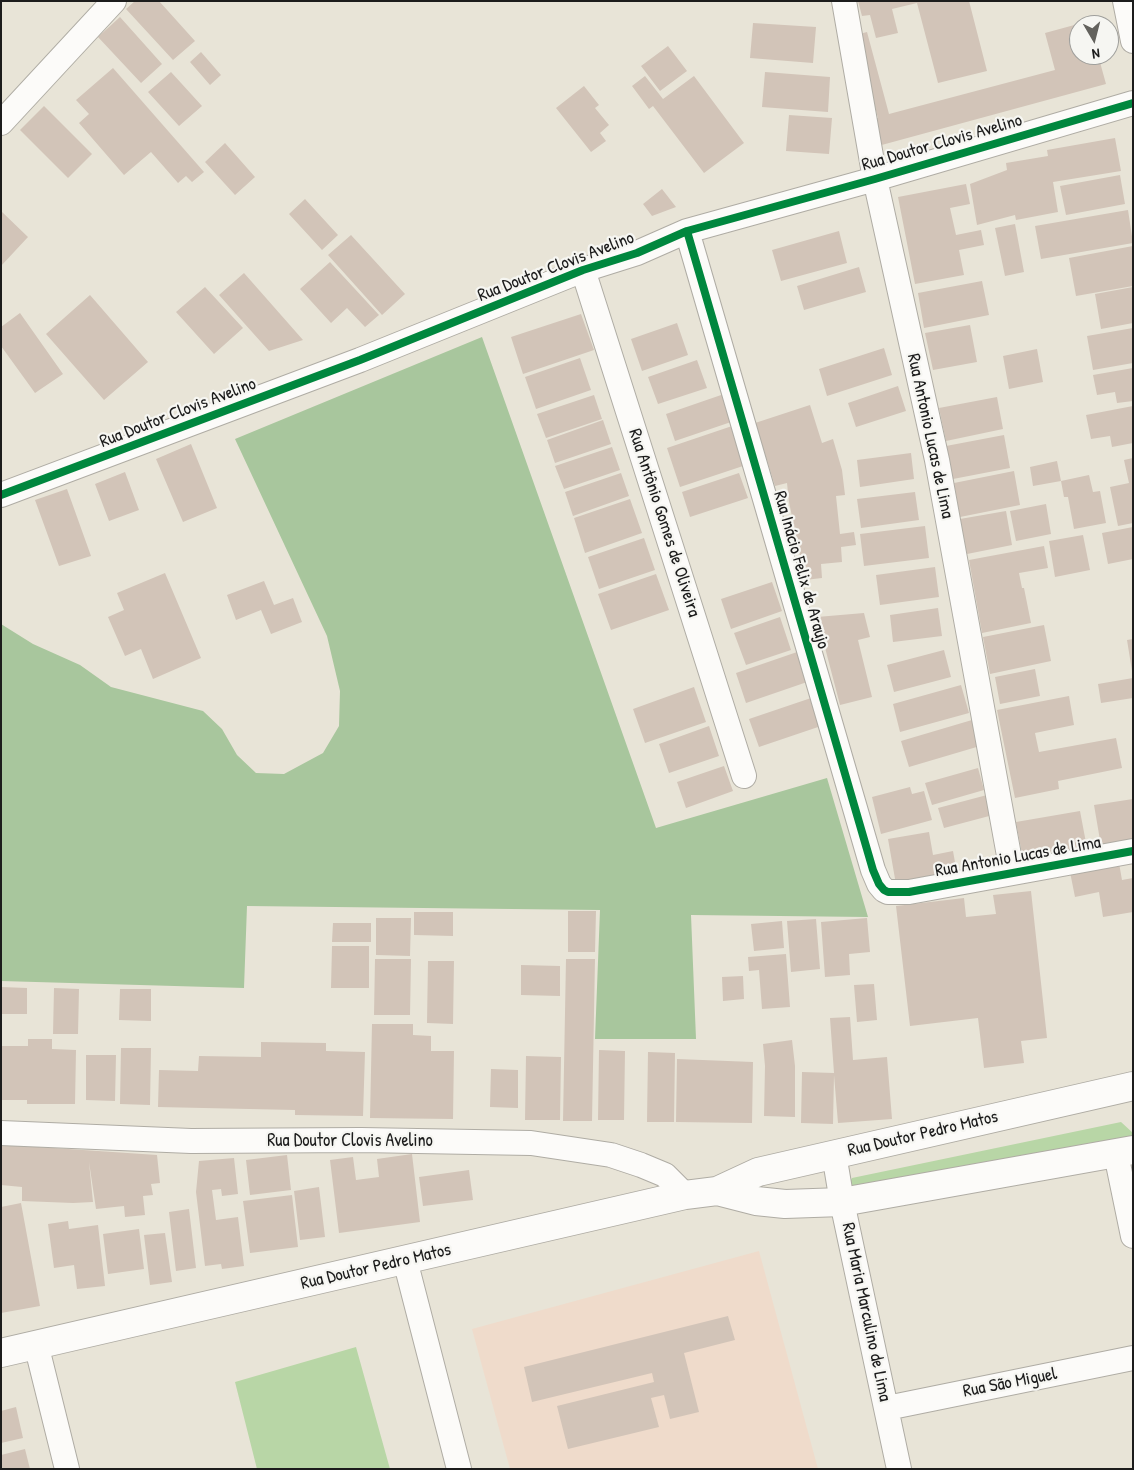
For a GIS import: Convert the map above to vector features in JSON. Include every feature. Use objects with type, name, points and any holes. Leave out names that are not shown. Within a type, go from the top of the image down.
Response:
[{"type":"main road","name":"Rua Doutor Pedro Matos","points":[[1,1353],[685,1195],[717,1191],[758,1172],[1133,1086]]},
{"type":"main road","name":"Rua Doutor Pedro Matos","points":[[717,1191],[756,1200],[786,1204],[842,1202],[1124,1152]]},
{"type":"street","points":[[1,123],[114,1]]},
{"type":"street","name":"Rua Antonio Lucas de Lima","points":[[844,1],[874,179],[937,460],[1012,872]]},
{"type":"street","points":[[1125,1],[1133,41]]},
{"type":"street","name":"Rua Doutor Clovis Avelino","points":[[1,495],[360,360],[583,270],[636,253],[687,231],[874,179],[1133,103]]},
{"type":"street","name":"Rua Inácio Felix de Araujo","points":[[687,231],[873,870],[884,890],[888,892],[908,892]]},
{"type":"street","name":"Rua Antônio Gomes de Oliveira","points":[[583,270],[744,776]]},
{"type":"street","name":"Rua Antonio Lucas de Lima","points":[[908,892],[1133,851]]},
{"type":"street","name":"Rua Doutor Clovis Avelino","points":[[1,1133],[191,1141],[361,1140],[531,1143],[611,1155],[641,1165],[665,1175],[685,1195]]},
{"type":"street","points":[[1124,1152],[1133,1236]]},
{"type":"street","name":"Rua Maria Marculino de Lima","points":[[834,1154],[842,1202],[899,1469]]},
{"type":"street","points":[[405,1260],[459,1469]]},
{"type":"street","points":[[36,1344],[67,1469]]},
{"type":"street","name":"Rua São Miguel","points":[[887,1408],[1133,1358]]},
{"type":"shaded area","points":[[759,1251],[818,1469],[510,1469],[472,1329]]},
{"type":"green space","points":[[482,337],[656,828],[827,778],[868,917],[691,915],[696,1039],[595,1039],[600,910],[247,906],[244,988],[1,981],[1,624],[33,644],[80,665],[111,687],[203,711],[222,729],[237,755],[256,773],[284,774],[323,753],[339,726],[340,691],[327,636],[235,439]]},
{"type":"green space","points":[[1121,1122],[1133,1133],[1133,1143],[857,1192],[847,1187],[852,1178]]},
{"type":"green space","points":[[356,1347],[390,1469],[257,1469],[235,1382]]},
{"type":"building","points":[[135,1],[159,1],[195,41],[173,60],[126,9]]},
{"type":"building","points":[[858,1],[969,1],[987,71],[938,83],[917,3],[892,9],[898,33],[876,38],[870,15],[862,16]]},
{"type":"building","points":[[120,17],[162,64],[141,83],[98,37]]},
{"type":"building","points":[[753,23],[816,27],[813,63],[750,58]]},
{"type":"building","points":[[1069,26],[1069,65],[1101,65],[1106,84],[878,146],[871,120],[878,118],[856,35],[867,32],[889,114],[1055,70],[1045,33]]},
{"type":"building","points":[[668,46],[687,71],[660,91],[641,66]]},
{"type":"building","points":[[201,52],[221,75],[210,85],[190,62]]},
{"type":"building","points":[[113,68],[204,172],[192,182],[186,176],[178,183],[151,152],[124,175],[79,123],[89,114],[76,100]]},
{"type":"building","points":[[171,72],[202,106],[179,126],[148,92]]},
{"type":"building","points":[[765,72],[830,77],[828,112],[762,107]]},
{"type":"building","points":[[645,76],[663,99],[694,76],[744,143],[704,173],[653,106],[649,109],[632,86]]},
{"type":"building","points":[[584,86],[599,105],[595,108],[609,125],[600,133],[606,141],[591,152],[556,108]]},
{"type":"building","points":[[44,106],[92,154],[68,178],[20,130]]},
{"type":"building","points":[[789,115],[832,118],[829,154],[786,151]]},
{"type":"building","points":[[1115,138],[1121,171],[1053,182],[1058,212],[1016,220],[1015,215],[977,225],[970,184],[1007,170],[1006,163],[1048,156],[1047,150]]},
{"type":"building","points":[[225,143],[255,177],[235,195],[205,162]]},
{"type":"building","points":[[1120,175],[1125,204],[1066,215],[1060,186]]},
{"type":"building","points":[[966,184],[970,204],[950,208],[956,235],[981,230],[984,245],[959,250],[964,275],[915,284],[898,197]]},
{"type":"building","points":[[662,189],[676,207],[652,216],[643,204]]},
{"type":"building","points":[[305,199],[338,235],[322,250],[289,214]]},
{"type":"building","points":[[1128,210],[1133,243],[1041,259],[1035,226]]},
{"type":"building","points":[[1,211],[28,237],[1,266]]},
{"type":"building","points":[[1015,224],[1024,272],[1005,276],[995,228]]},
{"type":"building","points":[[839,231],[847,263],[781,281],[772,250]]},
{"type":"building","points":[[351,235],[405,294],[382,315],[328,255]]},
{"type":"building","points":[[1133,246],[1133,286],[1076,296],[1069,258]]},
{"type":"building","points":[[330,262],[379,315],[365,327],[347,308],[331,323],[300,289]]},
{"type":"building","points":[[859,267],[866,292],[804,310],[797,286]]},
{"type":"building","points":[[244,273],[303,340],[269,351],[219,295]]},
{"type":"building","points":[[982,281],[989,315],[924,328],[918,293]]},
{"type":"building","points":[[205,287],[243,328],[214,354],[176,312]]},
{"type":"building","points":[[1133,287],[1133,323],[1101,329],[1095,294]]},
{"type":"building","points":[[90,295],[148,362],[104,400],[46,334]]},
{"type":"building","points":[[20,313],[63,374],[35,393],[1,346],[1,327]]},
{"type":"building","points":[[581,314],[594,350],[523,374],[511,337]]},
{"type":"building","points":[[677,323],[688,355],[642,371],[631,339]]},
{"type":"building","points":[[970,325],[977,362],[933,370],[925,333]]},
{"type":"building","points":[[1133,328],[1133,363],[1093,370],[1087,336]]},
{"type":"building","points":[[884,348],[892,375],[827,396],[819,369]]},
{"type":"building","points":[[1037,349],[1043,382],[1009,389],[1003,356]]},
{"type":"building","points":[[580,358],[591,390],[536,409],[525,377]]},
{"type":"building","points":[[697,360],[707,388],[658,404],[648,377]]},
{"type":"building","points":[[1133,368],[1133,401],[1117,403],[1115,392],[1097,395],[1093,375]]},
{"type":"building","points":[[898,386],[906,411],[856,427],[848,403]]},
{"type":"building","points":[[724,394],[734,421],[675,441],[666,414]]},
{"type":"building","points":[[594,395],[602,419],[546,438],[537,414]]},
{"type":"building","points":[[997,397],[1003,429],[946,441],[939,408]]},
{"type":"building","points":[[810,405],[822,443],[833,439],[842,470],[845,495],[836,496],[840,534],[854,532],[856,545],[841,547],[842,562],[821,564],[822,578],[805,580],[789,502],[787,483],[775,486],[767,460],[761,463],[749,425]]},
{"type":"building","points":[[1133,406],[1133,443],[1112,447],[1110,436],[1091,439],[1086,415]]},
{"type":"building","points":[[603,420],[611,444],[555,463],[547,440]]},
{"type":"building","points":[[738,424],[752,463],[680,487],[667,448]]},
{"type":"building","points":[[1004,435],[1010,468],[953,479],[946,446]]},
{"type":"building","points":[[191,444],[217,508],[183,522],[156,459]]},
{"type":"building","points":[[612,447],[620,470],[564,489],[555,466]]},
{"type":"building","points":[[911,453],[914,479],[860,487],[857,460]]},
{"type":"building","points":[[1133,458],[1133,523],[1118,526],[1110,487],[1129,483],[1124,460]]},
{"type":"building","points":[[1057,461],[1061,481],[1033,486],[1030,467]]},
{"type":"building","points":[[1014,471],[1020,505],[960,517],[954,483]]},
{"type":"building","points":[[125,472],[139,510],[109,521],[95,484]]},
{"type":"building","points":[[621,473],[629,496],[573,516],[565,492]]},
{"type":"building","points":[[739,473],[748,498],[690,517],[682,492]]},
{"type":"building","points":[[1089,475],[1093,492],[1100,491],[1106,523],[1074,529],[1068,497],[1064,497],[1061,481]]},
{"type":"building","points":[[67,489],[91,556],[59,566],[35,500]]},
{"type":"building","points":[[915,492],[919,520],[861,528],[857,499]]},
{"type":"building","points":[[630,499],[642,533],[585,553],[574,518]]},
{"type":"building","points":[[1046,504],[1051,534],[1016,541],[1010,511]]},
{"type":"building","points":[[1006,511],[1012,545],[967,554],[960,519]]},
{"type":"building","points":[[925,526],[929,558],[864,566],[860,534]]},
{"type":"building","points":[[1133,527],[1133,559],[1108,564],[1102,533]]},
{"type":"building","points":[[1083,535],[1090,570],[1055,577],[1049,541]]},
{"type":"building","points":[[644,538],[655,570],[599,589],[588,557]]},
{"type":"building","points":[[1044,546],[1048,568],[1019,573],[1031,623],[982,633],[969,560]]},
{"type":"building","points":[[935,567],[939,597],[880,605],[876,575]]},
{"type":"building","points":[[165,573],[201,658],[153,679],[141,649],[125,656],[108,617],[124,610],[117,593]]},
{"type":"building","points":[[656,574],[669,610],[611,630],[598,594]]},
{"type":"building","points":[[264,581],[274,605],[293,598],[302,622],[271,634],[261,610],[236,620],[227,595]]},
{"type":"building","points":[[772,582],[782,611],[731,629],[721,599]]},
{"type":"building","points":[[938,608],[942,636],[893,642],[890,615]]},
{"type":"building","points":[[864,613],[870,637],[858,640],[872,697],[840,705],[817,617]]},
{"type":"building","points":[[780,617],[791,650],[746,665],[734,633]]},
{"type":"building","points":[[1044,625],[1051,661],[990,674],[983,637]]},
{"type":"building","points":[[1133,639],[1133,671],[1132,671],[1127,640]]},
{"type":"building","points":[[944,650],[951,677],[894,692],[887,665]]},
{"type":"building","points":[[800,651],[810,681],[746,703],[736,673]]},
{"type":"building","points":[[1035,669],[1040,696],[1000,704],[995,677]]},
{"type":"building","points":[[1133,678],[1133,698],[1101,703],[1098,684]]},
{"type":"building","points":[[961,685],[969,713],[900,732],[893,704]]},
{"type":"building","points":[[694,687],[706,722],[645,743],[633,709]]},
{"type":"building","points":[[1069,696],[1074,725],[1035,733],[1039,752],[1116,738],[1122,768],[1058,781],[1059,789],[1015,798],[997,710]]},
{"type":"building","points":[[814,697],[824,725],[759,747],[749,719]]},
{"type":"building","points":[[972,720],[980,746],[909,767],[901,741]]},
{"type":"building","points":[[709,726],[719,756],[669,773],[659,744]]},
{"type":"building","points":[[724,766],[733,791],[686,808],[677,782]]},
{"type":"building","points":[[978,768],[984,790],[932,805],[925,783]]},
{"type":"building","points":[[910,787],[912,794],[924,791],[932,820],[881,834],[872,797]]},
{"type":"building","points":[[987,795],[993,815],[944,828],[938,808]]},
{"type":"building","points":[[1133,799],[1133,839],[1101,846],[1094,805]]},
{"type":"building","points":[[1080,811],[1087,848],[1023,859],[1016,822]]},
{"type":"building","points":[[929,832],[933,855],[953,851],[958,879],[897,890],[888,839]]},
{"type":"building","points":[[1119,863],[1122,880],[1133,878],[1133,912],[1103,917],[1099,892],[1075,897],[1070,872]]},
{"type":"building","points":[[1031,891],[1047,1038],[1021,1041],[1024,1063],[984,1068],[978,1018],[910,1026],[896,906],[964,898],[966,917],[996,914],[993,895]]},
{"type":"building","points":[[568,911],[596,911],[595,952],[568,952]]},
{"type":"building","points":[[414,912],[453,912],[453,936],[414,935]]},
{"type":"building","points":[[376,918],[411,918],[410,956],[376,955]]},
{"type":"building","points":[[867,918],[870,952],[849,954],[850,975],[825,977],[821,922]]},
{"type":"building","points":[[816,919],[820,969],[791,972],[787,921]]},
{"type":"building","points":[[782,921],[784,948],[754,951],[751,924]]},
{"type":"building","points":[[333,923],[371,923],[371,942],[332,942]]},
{"type":"building","points":[[332,946],[369,946],[369,988],[331,988]]},
{"type":"building","points":[[786,954],[790,1007],[762,1009],[759,970],[749,971],[748,957]]},
{"type":"building","points":[[375,959],[411,959],[410,1015],[374,1015]]},
{"type":"building","points":[[566,959],[595,959],[592,1121],[563,1121]]},
{"type":"building","points":[[428,961],[454,961],[453,1024],[427,1023]]},
{"type":"building","points":[[521,965],[560,966],[560,996],[521,995]]},
{"type":"building","points":[[743,976],[744,999],[723,1001],[722,977]]},
{"type":"building","points":[[874,984],[877,1020],[857,1022],[854,985]]},
{"type":"building","points":[[1,987],[27,988],[27,1014],[1,1014]]},
{"type":"building","points":[[54,988],[79,989],[78,1034],[53,1034]]},
{"type":"building","points":[[120,989],[151,989],[151,1021],[119,1020]]},
{"type":"building","points":[[850,1017],[853,1060],[887,1057],[892,1119],[838,1123],[834,1075],[833,1124],[801,1123],[802,1072],[834,1073],[830,1018]]},
{"type":"building","points":[[372,1024],[413,1024],[413,1035],[431,1036],[431,1051],[454,1051],[453,1119],[370,1118]]},
{"type":"building","points":[[28,1039],[52,1039],[52,1049],[76,1050],[75,1104],[27,1104],[27,1100],[1,1100],[1,1046],[28,1046]]},
{"type":"building","points":[[792,1040],[795,1066],[795,1117],[764,1116],[765,1066],[763,1044]]},
{"type":"building","points":[[261,1042],[326,1043],[326,1051],[365,1052],[363,1116],[295,1115],[295,1110],[158,1107],[159,1070],[198,1071],[199,1056],[261,1057]]},
{"type":"building","points":[[121,1048],[151,1048],[150,1105],[120,1104]]},
{"type":"building","points":[[599,1050],[625,1051],[624,1120],[598,1120]]},
{"type":"building","points":[[648,1052],[675,1053],[674,1122],[647,1122]]},
{"type":"building","points":[[86,1055],[116,1055],[115,1101],[86,1100]]},
{"type":"building","points":[[526,1056],[561,1057],[560,1120],[525,1120]]},
{"type":"building","points":[[677,1059],[753,1062],[752,1123],[676,1122]]},
{"type":"building","points":[[491,1069],[518,1070],[518,1108],[490,1107]]},
{"type":"building","points":[[1,1142],[24,1146],[157,1155],[160,1183],[151,1184],[153,1195],[143,1196],[145,1215],[125,1217],[124,1206],[96,1209],[89,1162],[93,1202],[22,1201],[22,1187],[1,1185]]},
{"type":"building","points":[[412,1154],[420,1222],[339,1233],[330,1160],[353,1157],[356,1180],[379,1177],[377,1159]]},
{"type":"building","points":[[287,1155],[291,1190],[250,1195],[246,1160]]},
{"type":"building","points":[[234,1158],[238,1194],[222,1196],[221,1189],[212,1190],[216,1220],[238,1217],[244,1266],[222,1269],[221,1264],[205,1266],[196,1192],[199,1161]]},
{"type":"building","points":[[469,1170],[473,1200],[423,1206],[419,1177]]},
{"type":"building","points":[[319,1187],[325,1237],[300,1240],[294,1191]]},
{"type":"building","points":[[292,1195],[298,1247],[250,1253],[243,1201]]},
{"type":"building","points":[[21,1203],[40,1306],[1,1313],[1,1207]]},
{"type":"building","points":[[189,1209],[196,1268],[176,1271],[169,1212]]},
{"type":"building","points":[[68,1221],[69,1229],[98,1225],[105,1286],[77,1289],[74,1265],[54,1268],[48,1224]]},
{"type":"building","points":[[139,1229],[144,1269],[108,1274],[103,1234]]},
{"type":"building","points":[[165,1233],[172,1282],[150,1285],[144,1235]]},
{"type":"building","points":[[728,1316],[735,1340],[684,1353],[699,1412],[670,1419],[664,1395],[651,1398],[659,1427],[568,1449],[557,1406],[654,1382],[652,1373],[532,1402],[524,1367]]},
{"type":"building","points":[[16,1407],[23,1438],[1,1443],[1,1411]]},
{"type":"building","points":[[25,1449],[30,1469],[1,1469],[1,1455]]},
{"type":"cycle path","points":[[1,495],[360,360],[583,270],[637,253],[687,231],[875,179],[1133,103]]},
{"type":"cycle path","points":[[687,231],[873,870],[879,884],[888,892],[909,892],[1133,851]]}]
